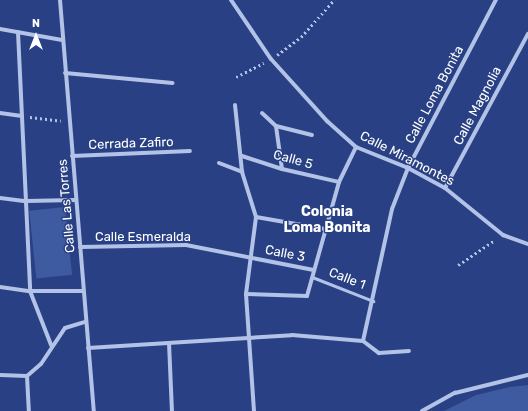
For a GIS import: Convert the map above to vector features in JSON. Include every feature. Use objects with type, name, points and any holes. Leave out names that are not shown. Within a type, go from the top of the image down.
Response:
[{"type":"street","name":"Calle Las Torres","points":[[60,0],[85,322],[94,411]]},
{"type":"street","name":"Calle Miramontes","points":[[231,0],[271,59],[327,121],[356,147],[408,168],[446,188],[502,235],[528,244]]},
{"type":"street","name":"Calle Loma Bonita","points":[[363,341],[392,209],[408,168],[496,0]]},
{"type":"street","points":[[0,29],[62,40]]},
{"type":"street","points":[[18,32],[30,291],[51,346]]},
{"type":"street","name":"Calle Magnolia","points":[[446,188],[528,34]]},
{"type":"street","points":[[65,73],[173,83]]},
{"type":"street","points":[[235,105],[242,156],[242,172],[256,218],[246,294],[247,336],[254,411]]},
{"type":"street","points":[[0,113],[22,116]]},
{"type":"street","points":[[262,113],[276,126],[312,135]]},
{"type":"street","points":[[276,126],[282,169]]},
{"type":"street","points":[[246,294],[307,296],[339,182],[356,147]]},
{"type":"street","name":"Cerrada Zafiro","points":[[72,156],[190,151]]},
{"type":"street","name":"Calle 5","points":[[242,156],[282,169],[339,182]]},
{"type":"street","points":[[219,163],[242,172]]},
{"type":"street","points":[[0,198],[26,201],[76,200]]},
{"type":"street","points":[[256,218],[325,229]]},
{"type":"street","name":"Calle Esmeralda","points":[[80,247],[186,245],[252,257]]},
{"type":"street","name":"Calle 3","points":[[252,257],[314,270]]},
{"type":"street","points":[[0,287],[30,291],[83,291]]},
{"type":"street","points":[[29,411],[28,376],[40,364],[51,346],[65,328],[85,322]]},
{"type":"street","points":[[88,348],[247,336],[292,335],[363,341],[380,353],[409,351]]},
{"type":"street","points":[[169,343],[172,411]]},
{"type":"street","points":[[0,375],[28,376]]},
{"type":"street","points":[[422,411],[455,393],[528,375]]},
{"type":"lane","name":"Calle 1","points":[[312,277],[373,301]]},
{"type":"path","points":[[236,77],[271,59],[301,37],[334,0]]},
{"type":"path","points":[[22,116],[70,122]]},
{"type":"path","points":[[458,265],[502,235]]},
{"type":"shaded area","points":[[65,207],[72,275],[36,278],[29,211]]},
{"type":"shaded area","points":[[528,385],[528,411],[444,411],[476,395],[510,387]]},
{"type":"district","name":"Colonia Loma Bonita","points":[[327,220]]}]
